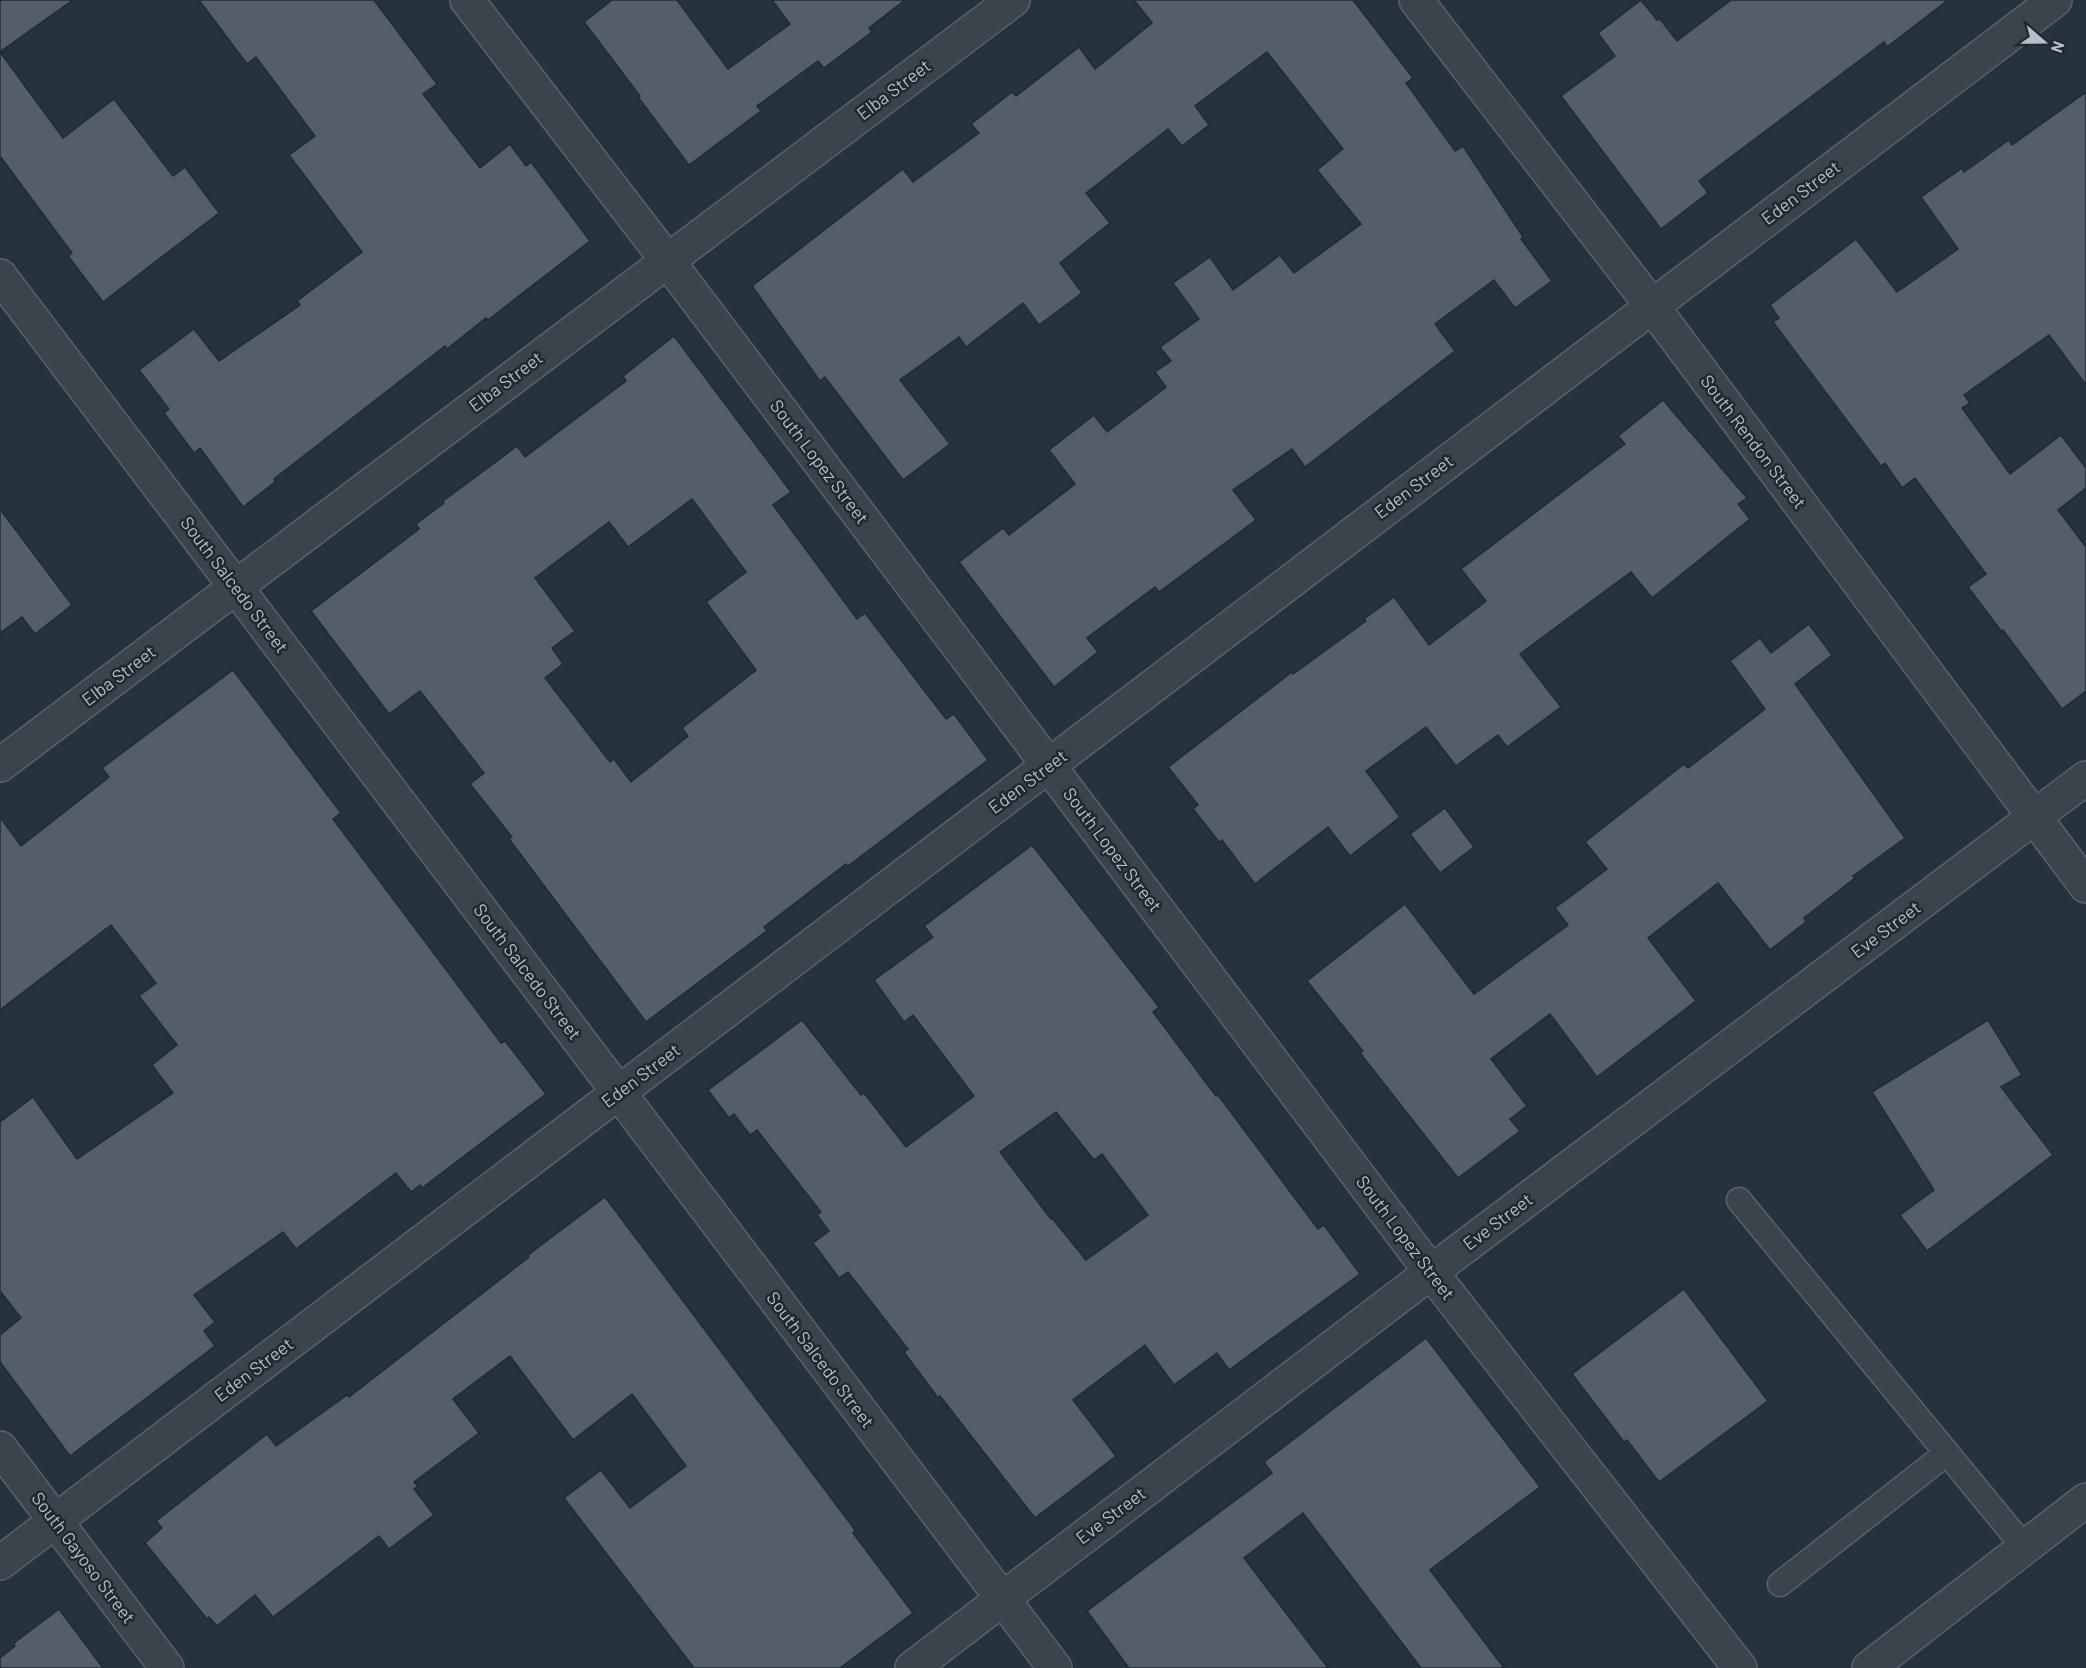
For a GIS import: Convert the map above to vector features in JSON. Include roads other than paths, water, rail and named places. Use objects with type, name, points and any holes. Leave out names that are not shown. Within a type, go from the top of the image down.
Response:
[{"type":"street","name":"South Lopez Street","points":[[467,0],[667,260],[1431,1272],[1740,1668]]},
{"type":"street","name":"Elba Street","points":[[0,765],[1013,0]]},
{"type":"street","name":"South Rendon Street","points":[[1416,0],[1652,306],[2086,886]]},
{"type":"street","name":"Eden Street","points":[[0,1563],[2055,0]]},
{"type":"street","name":"South Salcedo Street","points":[[0,276],[1055,1668]]},
{"type":"street","name":"Eve Street","points":[[912,1668],[1431,1272],[2086,778]]},
{"type":"street","name":"South Gayoso Street","points":[[0,1448],[167,1668]]},
{"type":"street","points":[[1869,1668],[2086,1500]]},
{"type":"lane","points":[[1739,1200],[2025,1548]]},
{"type":"lane","points":[[1780,1584],[1947,1453]]}]
